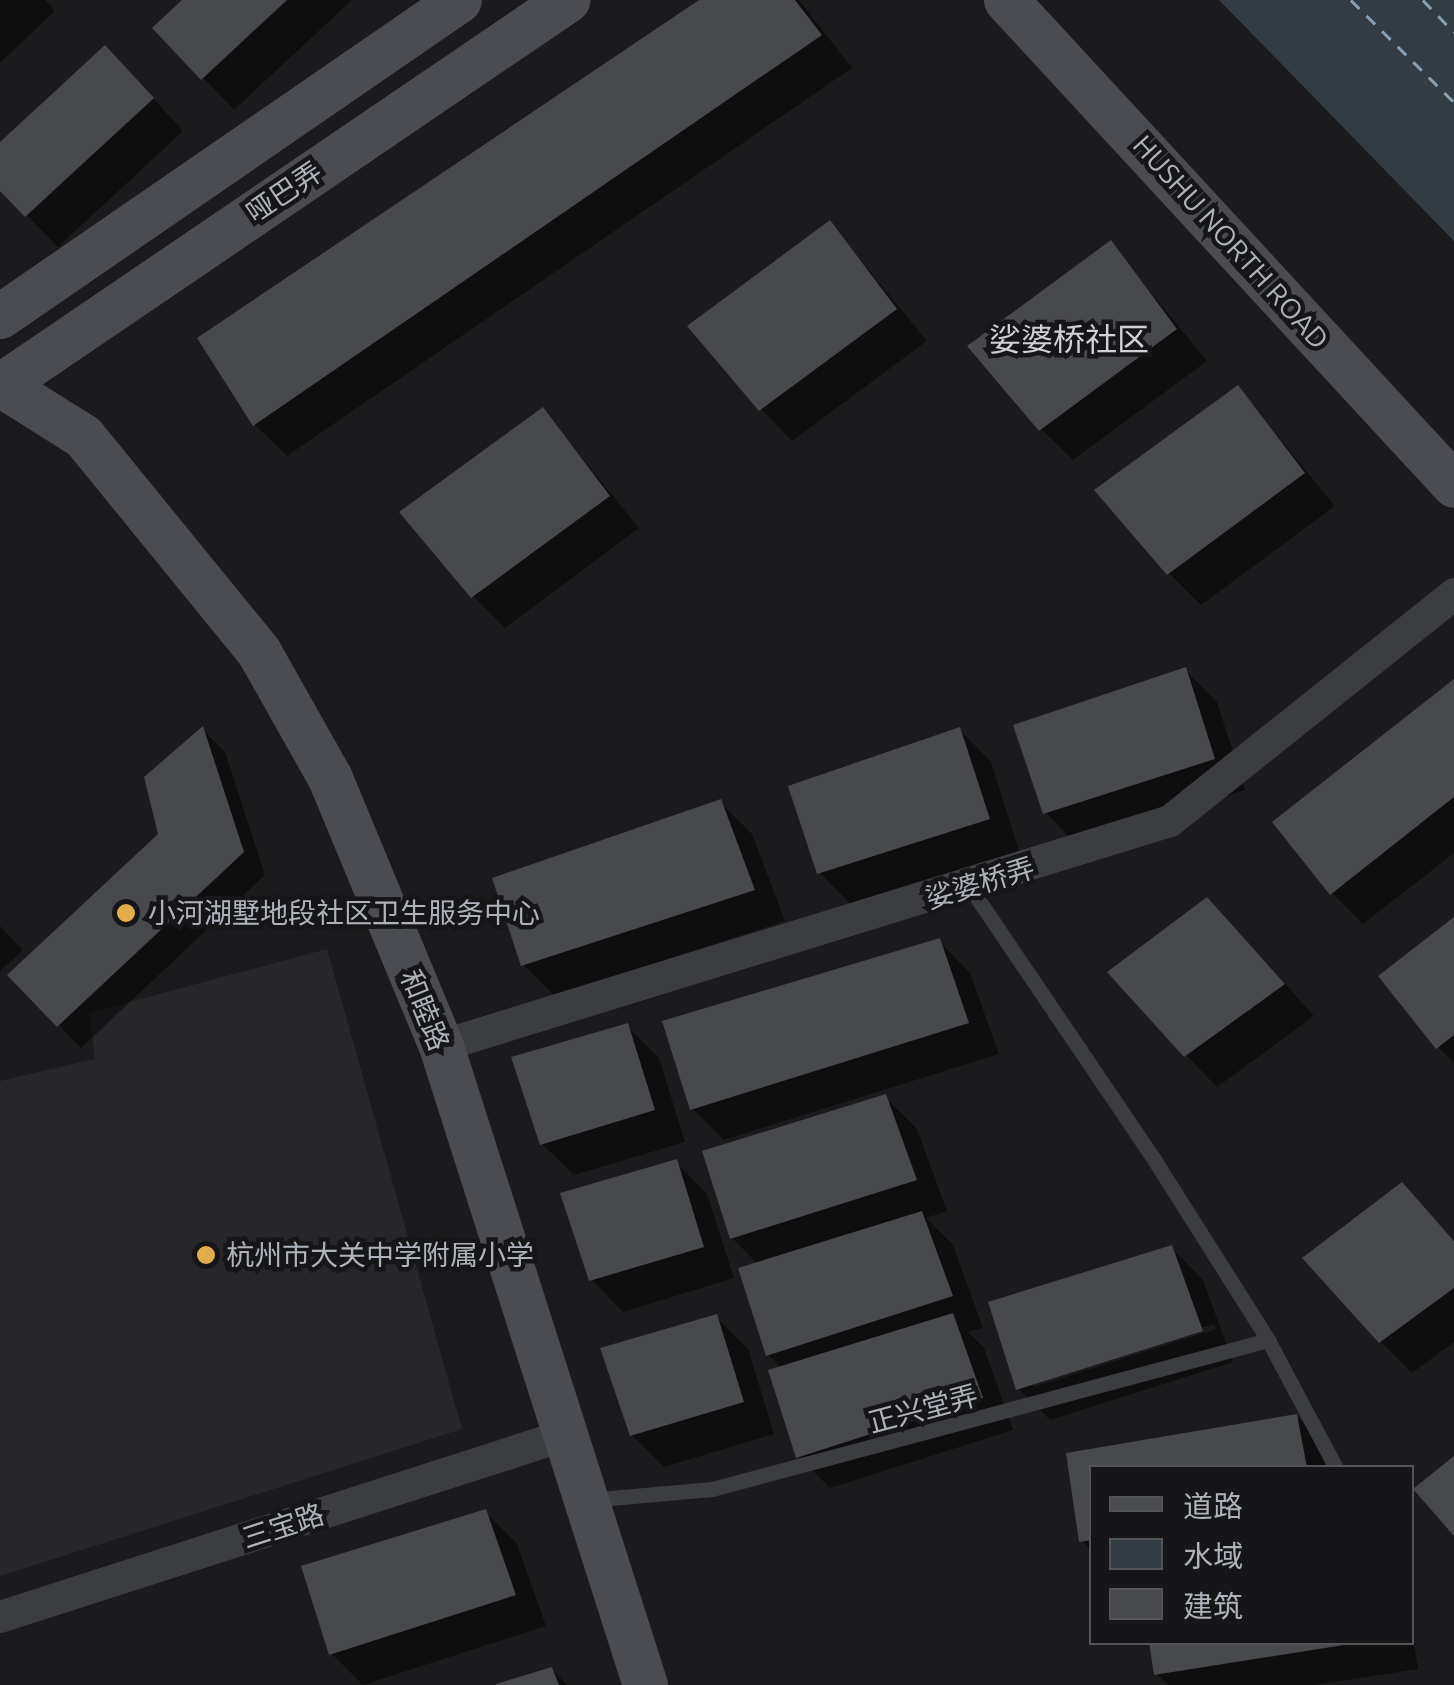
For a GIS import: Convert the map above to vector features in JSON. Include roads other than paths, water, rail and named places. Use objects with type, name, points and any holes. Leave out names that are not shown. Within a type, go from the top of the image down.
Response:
[{"type":"main road","points":[[0,316],[459,0]]},
{"type":"main road","name":"哑巴弄","points":[[0,384],[567,0]]},
{"type":"main road","name":"HUSHU NORTH ROAD","points":[[1006,0],[1454,486]]},
{"type":"main road","name":"HUSHU NORTH ROAD","points":[[1042,0],[1454,444]]},
{"type":"main road","name":"和睦路","points":[[0,384],[83,436],[259,652],[330,778],[441,1046],[644,1685]]},
{"type":"street","name":"娑婆桥弄","points":[[441,1046],[1170,822],[1454,594]]},
{"type":"street","name":"三宝路","points":[[0,1617],[566,1436]]},
{"type":"lane","points":[[969,886],[1268,1340],[1334,1465]]},
{"type":"lane","name":"正兴堂弄","points":[[585,1500],[712,1489],[1268,1340]]},
{"type":"water","points":[[1219,0],[1454,0],[1454,241]]},
{"type":"place","name":"小河湖墅地段社区卫生服务中心","points":[[126,913]]},
{"type":"place","name":"杭州市大关中学附属小学","points":[[206,1255]]},
{"type":"district","name":"娑婆桥社区","points":[[1069,339]]}]
